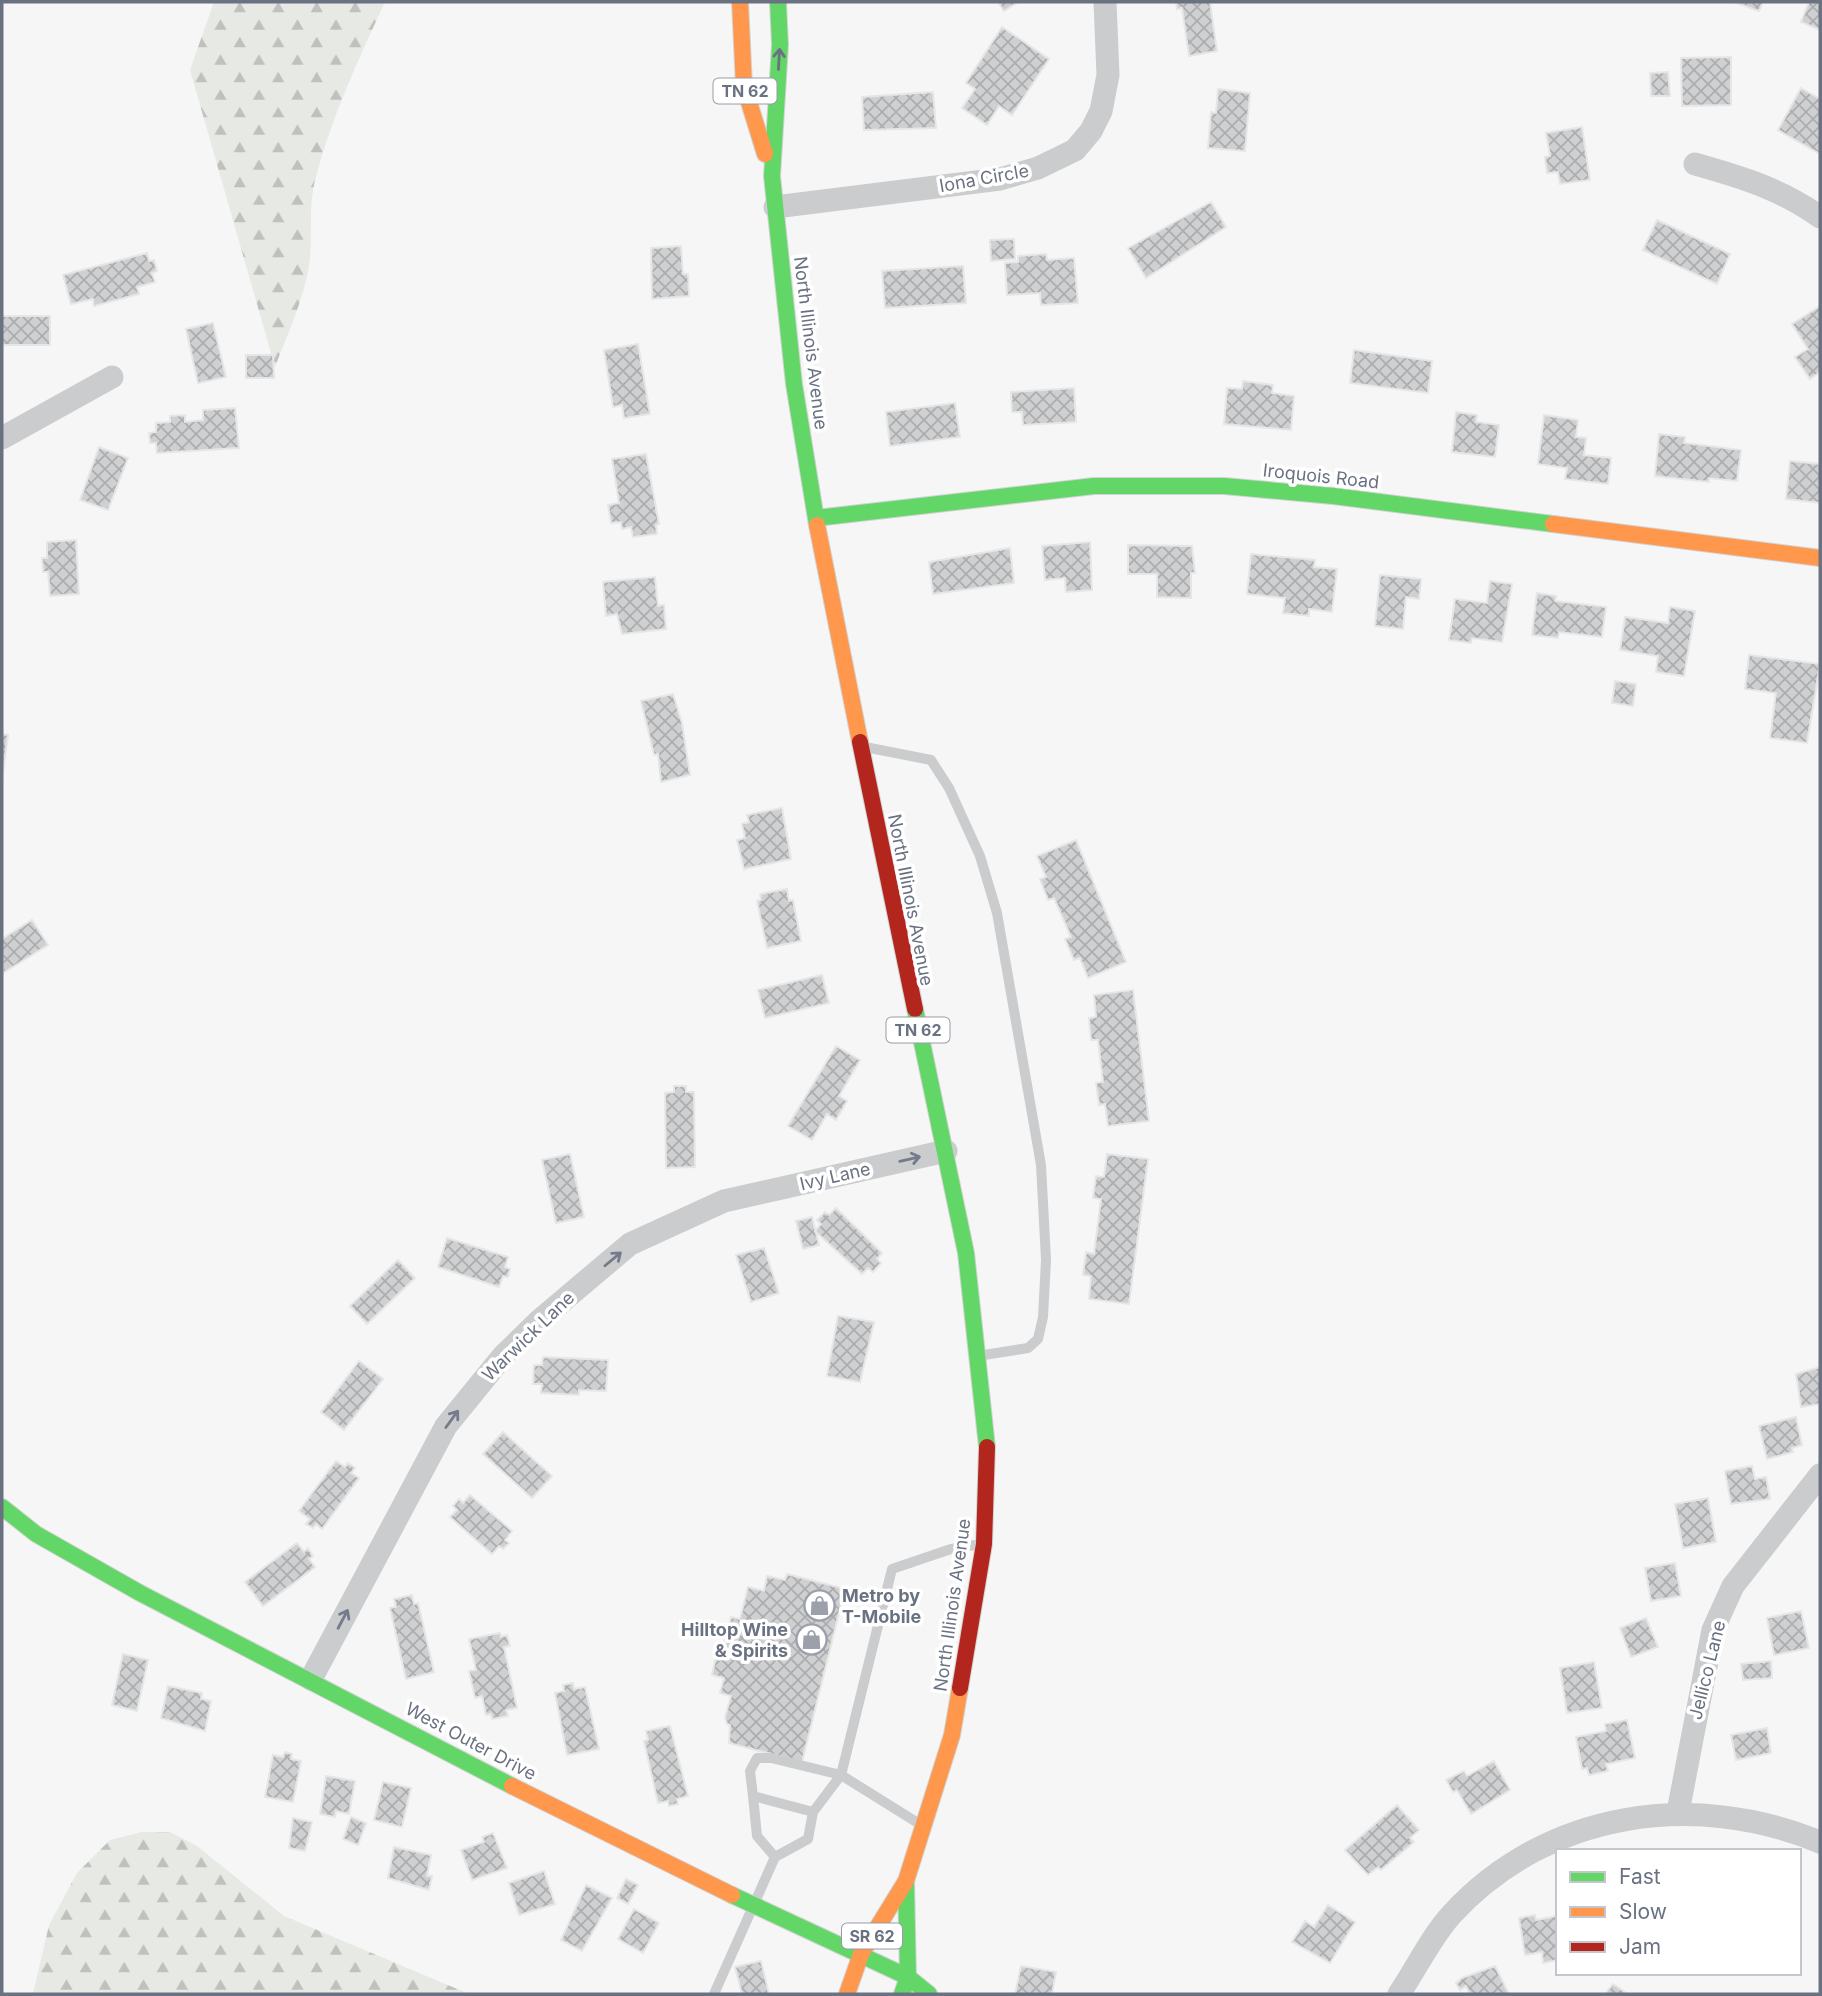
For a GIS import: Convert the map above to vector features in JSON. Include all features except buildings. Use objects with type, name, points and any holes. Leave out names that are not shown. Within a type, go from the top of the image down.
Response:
[{"type":"main road","name":"TN 62","points":[[740,2],[744,86],[772,176]]},
{"type":"main road","name":"North Illinois Avenue","points":[[778,2],[780,45],[772,176],[794,384],[816,518],[860,747],[946,1151],[965,1253],[979,1356],[987,1450],[984,1544],[952,1735],[906,1881]]},
{"type":"main road","name":"Iroquois Road","points":[[816,518],[1094,486],[1224,486],[1333,496],[1820,558]]},
{"type":"main road","name":"West Outer Drive","points":[[2,1507],[36,1534],[140,1593],[646,1855],[908,1977],[929,1994]]},
{"type":"main road","name":"SR 62","points":[[847,1994],[861,1954],[906,1881]]},
{"type":"main road","name":"SR 62","points":[[902,1994],[908,1977],[906,1881]]},
{"type":"street","name":"Iona Circle","points":[[775,207],[1000,179],[1038,168],[1075,150],[1091,131],[1101,111],[1108,75],[1105,2]]},
{"type":"street","points":[[1695,164],[1779,191],[1820,217]]},
{"type":"street","points":[[2,438],[112,377]]},
{"type":"street","name":"Ivy Lane","points":[[724,1201],[946,1151]]},
{"type":"street","name":"Warwick Lane","points":[[310,1679],[446,1426],[480,1382],[540,1320],[630,1244],[724,1201]]},
{"type":"street","name":"Jellico Lane","points":[[1678,1812],[1713,1630],[1733,1586],[1820,1475]]},
{"type":"street","points":[[1399,1994],[1451,1916],[1516,1861],[1589,1829],[1632,1818],[1678,1812],[1726,1815],[1770,1824],[1820,1842]]},
{"type":"lane","points":[[860,747],[931,760],[949,788],[980,856],[997,914],[1041,1165],[1046,1261],[1044,1317],[1038,1339],[1028,1349],[979,1356]]},
{"type":"lane","points":[[714,1994],[752,1903],[775,1857],[808,1839],[813,1812],[841,1775],[891,1569],[951,1549],[984,1544]]},
{"type":"lane","points":[[775,1857],[757,1836],[750,1772],[757,1758],[771,1758],[841,1775],[923,1826]]},
{"type":"lane","points":[[753,1796],[813,1812]]},
{"type":"green space","points":[[214,2],[385,2],[346,90],[321,157],[313,191],[309,266],[295,317],[275,367],[190,70]]},
{"type":"green space","points":[[142,1832],[170,1832],[197,1846],[284,1916],[469,1994],[33,1994],[49,1925],[77,1873],[110,1840]]},
{"type":"traffic: fast","points":[[778,2],[780,45],[772,176],[794,384],[817,525]]},
{"type":"traffic: fast","points":[[816,518],[1094,486],[1224,486],[1333,496],[1553,524]]},
{"type":"traffic: fast","points":[[915,1009],[966,1253],[987,1447]]},
{"type":"traffic: fast","points":[[2,1507],[36,1534],[140,1593],[512,1786]]},
{"type":"traffic: fast","points":[[902,1994],[908,1977],[906,1881]]},
{"type":"traffic: fast","points":[[732,1895],[908,1977],[929,1994]]},
{"type":"traffic: slow","points":[[740,2],[744,86],[765,154]]},
{"type":"traffic: slow","points":[[1553,524],[1820,558]]},
{"type":"traffic: slow","points":[[817,525],[860,742]]},
{"type":"traffic: slow","points":[[847,1994],[861,1954],[906,1881],[952,1735],[960,1688]]},
{"type":"traffic: slow","points":[[512,1786],[732,1895]]},
{"type":"traffic: jam","points":[[860,742],[915,1009]]},
{"type":"traffic: jam","points":[[960,1688],[984,1544],[987,1447]]},
{"type":"place","name":"Metro by T-Mobile","points":[[819,1605]]},
{"type":"place","name":"Hilltop Wine & Spirits","points":[[811,1639]]}]
